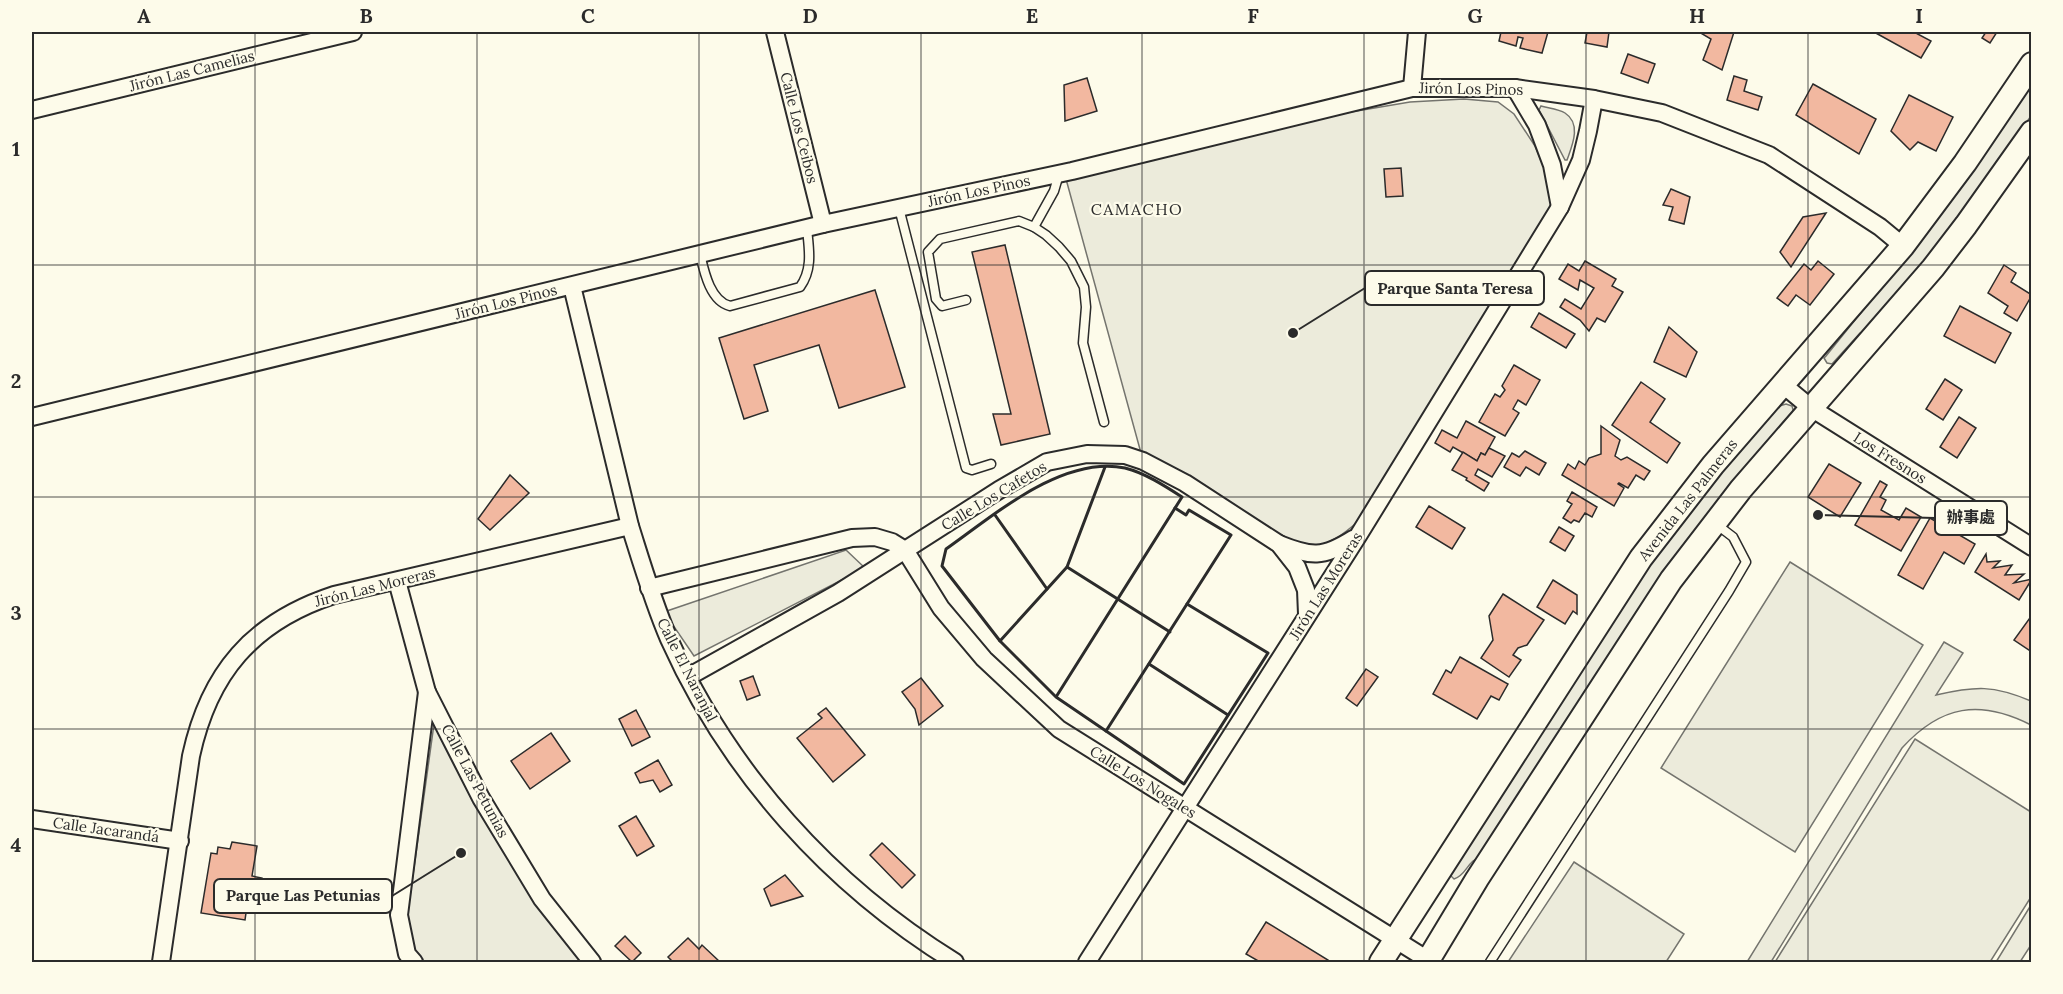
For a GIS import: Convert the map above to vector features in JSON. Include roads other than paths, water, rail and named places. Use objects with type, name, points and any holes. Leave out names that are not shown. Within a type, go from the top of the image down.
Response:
[{"type":"main road","name":"Avenida Las Palmeras","points":[[1381,963],[1641,558],[1713,465],[1903,246],[1971,154],[2031,64]]},
{"type":"main road","points":[[1427,961],[1671,580],[1715,523],[1811,408],[1940,259],[1997,183],[2031,132]]},
{"type":"main road","points":[[1816,346],[1816,355],[1827,369],[1844,370]]},
{"type":"main road","points":[[1438,872],[1443,880],[1460,887],[1470,885],[1478,879]]},
{"type":"street","name":"Jirón Las Camelias","points":[[32,110],[353,32]]},
{"type":"street","name":"Calle Los Ceibos","points":[[775,32],[815,226]]},
{"type":"street","points":[[1412,88],[1417,32]]},
{"type":"street","name":"Jirón Los Pinos","points":[[32,417],[815,226],[1059,173],[1412,88],[1515,88],[1594,99],[1662,113],[1769,154],[1880,227],[1903,246]]},
{"type":"street","points":[[1515,88],[1537,125],[1545,145],[1552,165],[1560,207]]},
{"type":"street","name":"Jirón Las Moreras","points":[[1088,963],[1358,536],[1560,207],[1581,160],[1594,99]]},
{"type":"street","name":"Calle El Naranjal","points":[[572,285],[630,526],[649,588],[669,638],[702,703],[746,771],[768,800],[820,858],[879,911],[955,963]]},
{"type":"street","name":"Los Fresnos","points":[[1782,384],[1811,408],[2031,547]]},
{"type":"street","name":"Calle Los Cafetos","points":[[688,677],[838,593],[1047,462],[1087,454],[1125,455],[1143,461],[1185,483],[1279,544],[1305,554],[1334,551],[1358,536]]},
{"type":"street","name":"Jirón Las Moreras","points":[[161,963],[196,733],[212,692],[234,659],[261,632],[294,611],[334,595],[630,526]]},
{"type":"street","points":[[649,588],[852,538],[875,537],[905,550]]},
{"type":"street","name":"Calle Los Cafetos","points":[[1279,544],[1297,567],[1306,590],[1307,614]]},
{"type":"street","name":"Calle Los Nogales","points":[[905,550],[941,608],[984,659],[1059,729],[1427,961]]},
{"type":"street","name":"Calle Las Petunias","points":[[397,581],[427,692],[481,798],[542,899],[591,963]]},
{"type":"street","points":[[414,963],[407,954],[399,915],[427,692]]},
{"type":"street","name":"Calle Jacarandá","points":[[32,819],[180,841]]},
{"type":"lane","points":[[1034,227],[1054,191],[1059,173]]},
{"type":"lane","points":[[899,208],[966,468],[972,470],[991,464]]},
{"type":"lane","points":[[966,300],[942,306],[936,299],[928,252],[940,239],[1019,221],[1046,235],[1071,261],[1084,287],[1086,308],[1083,343],[1104,422]]},
{"type":"lane","points":[[700,254],[707,283],[721,301],[730,306],[800,286],[804,282],[811,259],[815,226]]},
{"type":"lane","points":[[1490,963],[1746,562],[1733,537],[1715,523]]},
{"type":"place","name":"Parque Santa Teresa","points":[[1293,333]]},
{"type":"place","name":"辦事處","points":[[1818,515]]},
{"type":"place","name":"Parque Las Petunias","points":[[461,853]]},
{"type":"district","name":"CAMACHO","points":[[1137,209]]}]
